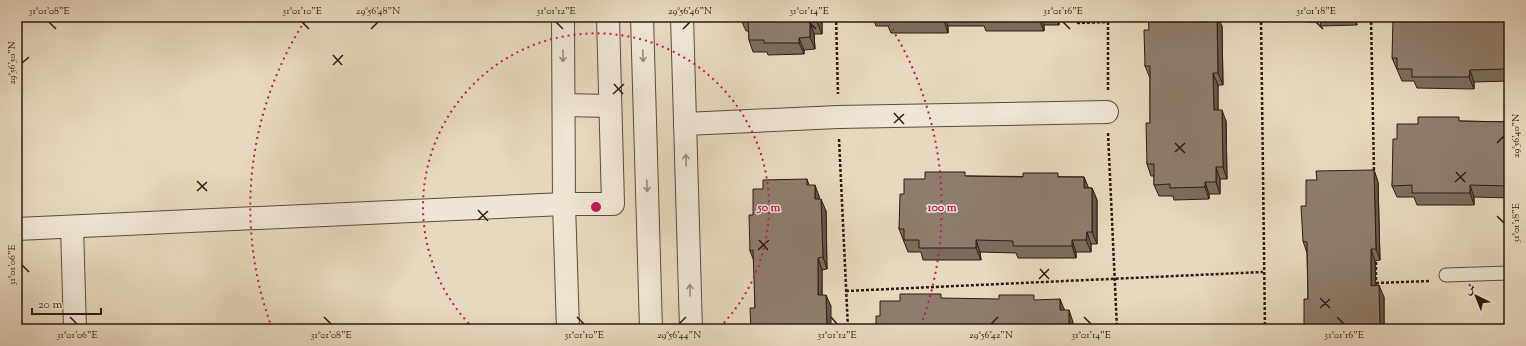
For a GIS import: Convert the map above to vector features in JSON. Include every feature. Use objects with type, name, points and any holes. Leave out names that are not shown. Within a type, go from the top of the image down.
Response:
[{"type":"street","points":[[563,17],[564,204],[568,329]]},
{"type":"street","points":[[17,229],[564,204],[613,204],[608,17]]},
{"type":"street","points":[[642,17],[651,329]]},
{"type":"street","points":[[682,17],[691,329]]},
{"type":"street","points":[[564,105],[610,106]]},
{"type":"street","points":[[685,124],[838,117],[1107,112]]},
{"type":"street","points":[[72,227],[75,329]]},
{"type":"lane","points":[[1449,275],[1509,273]]},
{"type":"path","points":[[836,17],[838,117],[848,329]]},
{"type":"path","points":[[1078,17],[1078,22],[1108,22]]},
{"type":"path","points":[[1108,17],[1107,112],[1116,329]]},
{"type":"path","points":[[1261,17],[1263,272],[1265,329]]},
{"type":"path","points":[[1371,17],[1374,173]]},
{"type":"path","points":[[1376,251],[1376,290]]},
{"type":"path","points":[[846,291],[1263,272]]},
{"type":"path","points":[[1376,282],[1440,281],[1447,278],[1449,275]]},
{"type":"building","points":[[741,17],[817,17],[817,22],[810,22],[810,37],[799,38],[799,43],[764,43],[764,40],[749,40],[748,19],[741,20]]},
{"type":"building","points":[[887,17],[944,17],[944,21],[887,21]]},
{"type":"building","points":[[981,17],[1039,17],[1039,19],[981,19]]},
{"type":"building","points":[[1148,17],[1217,17],[1218,73],[1213,73],[1214,110],[1222,110],[1223,167],[1216,167],[1216,182],[1205,182],[1205,187],[1170,188],[1170,184],[1154,185],[1154,164],[1147,164],[1146,123],[1150,123],[1150,66],[1145,66],[1144,30],[1149,30]]},
{"type":"building","points":[[1393,17],[1509,17],[1509,75],[1507,74],[1506,69],[1470,70],[1469,77],[1412,77],[1412,69],[1397,69],[1397,58],[1392,58]]},
{"type":"building","points":[[1418,117],[1459,117],[1459,121],[1509,122],[1509,191],[1507,191],[1507,186],[1470,185],[1470,193],[1412,193],[1412,185],[1392,186],[1393,139],[1397,139],[1397,124],[1418,124]]},
{"type":"building","points":[[1374,170],[1376,249],[1371,249],[1371,286],[1379,285],[1380,329],[1304,329],[1304,299],[1308,299],[1307,242],[1303,241],[1301,206],[1306,206],[1306,180],[1317,180],[1316,171]]},
{"type":"building","points":[[925,172],[965,172],[965,176],[1023,177],[1023,173],[1058,173],[1058,177],[1084,177],[1084,188],[1092,188],[1092,232],[1087,232],[1086,240],[1072,240],[1072,246],[1013,246],[1013,241],[976,240],[976,248],[919,248],[919,240],[904,240],[904,229],[899,229],[900,194],[904,194],[904,179],[925,179]]},
{"type":"building","points":[[807,179],[807,185],[815,185],[815,199],[821,199],[823,257],[818,258],[818,295],[826,295],[827,329],[751,329],[750,308],[755,308],[753,250],[750,251],[749,215],[753,215],[753,189],[763,189],[763,180]]},
{"type":"building","points":[[900,294],[941,294],[941,298],[999,299],[999,295],[1034,295],[1034,300],[1060,299],[1060,310],[1069,310],[1069,329],[876,329],[876,316],[880,316],[880,301],[900,301]]}]
